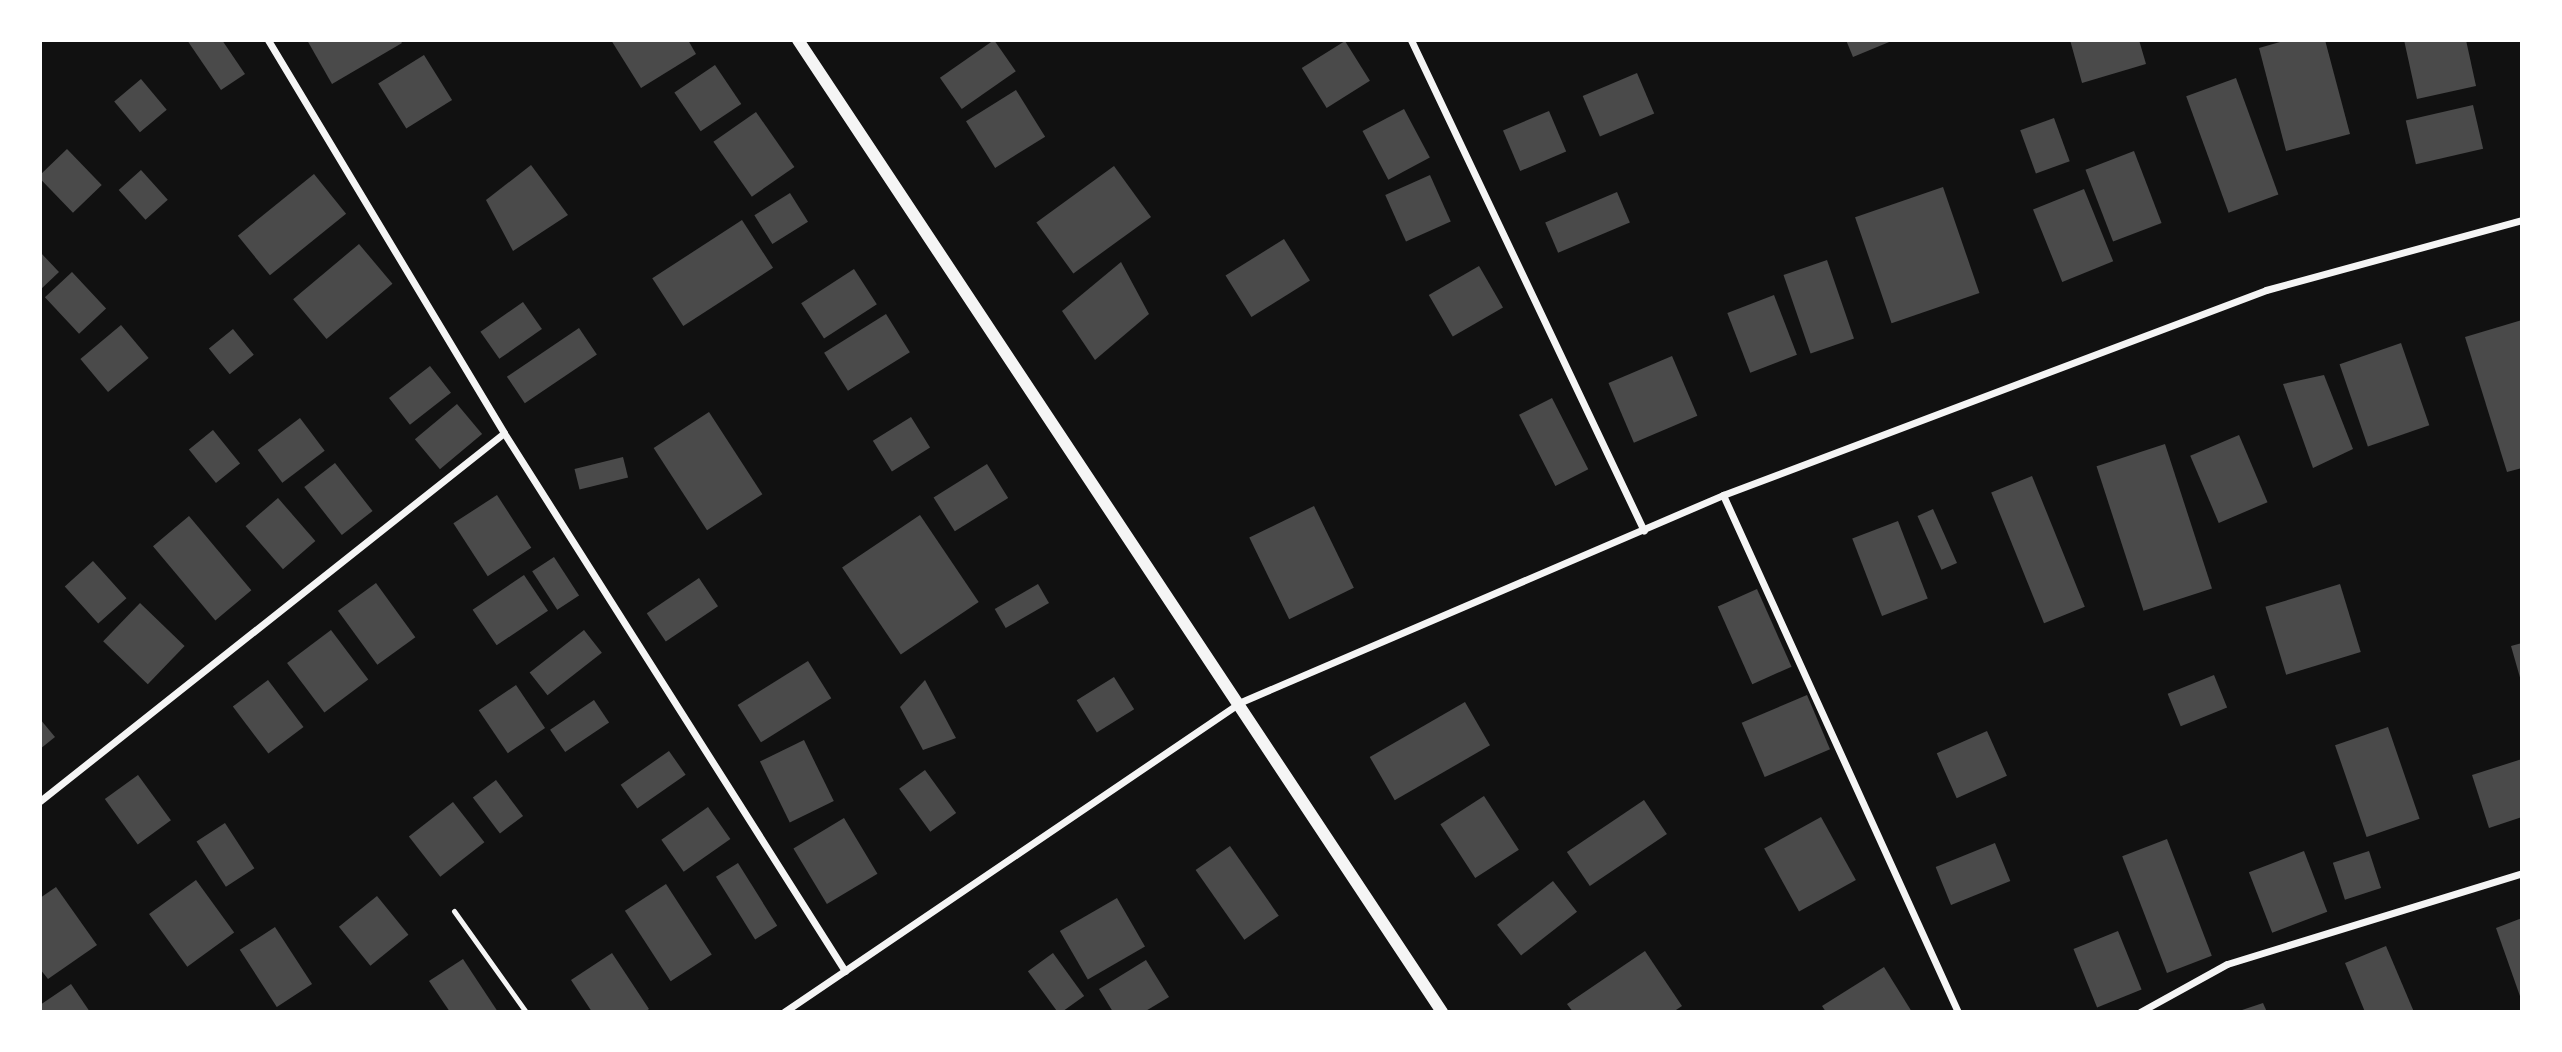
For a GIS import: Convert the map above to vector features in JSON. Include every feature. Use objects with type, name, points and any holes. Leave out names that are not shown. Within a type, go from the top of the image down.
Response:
[{"type":"street","points":[[268,40],[504,433],[845,971]]},
{"type":"street","points":[[798,40],[1241,702],[1441,1012]]},
{"type":"street","points":[[1411,40],[1644,531]]},
{"type":"street","points":[[783,1012],[1241,702],[1723,495],[2266,290],[2522,219]]},
{"type":"street","points":[[40,801],[504,433]]},
{"type":"street","points":[[1723,495],[1958,1012]]},
{"type":"street","points":[[2140,1012],[2227,964],[2522,873]]},
{"type":"lane","points":[[454,911],[526,1012]]},
{"type":"building","points":[[187,40],[222,40],[245,74],[221,90]]},
{"type":"building","points":[[307,40],[400,40],[402,43],[332,84]]},
{"type":"building","points":[[611,40],[688,40],[696,54],[641,88]]},
{"type":"building","points":[[994,40],[1016,71],[962,109],[940,78]]},
{"type":"building","points":[[1846,40],[1894,40],[1853,57]]},
{"type":"building","points":[[2070,40],[2139,40],[2146,64],[2082,83]]},
{"type":"building","points":[[2287,40],[2325,40],[2350,134],[2286,151],[2259,48]]},
{"type":"building","points":[[2404,40],[2466,40],[2476,86],[2417,99]]},
{"type":"building","points":[[1345,41],[1370,81],[1327,108],[1302,68]]},
{"type":"building","points":[[424,55],[452,100],[406,129],[378,84]]},
{"type":"building","points":[[715,65],[741,104],[701,131],[674,92]]},
{"type":"building","points":[[1637,73],[1654,114],[1600,137],[1583,96]]},
{"type":"building","points":[[2236,78],[2278,195],[2229,213],[2186,96]]},
{"type":"building","points":[[141,79],[167,110],[140,132],[114,101]]},
{"type":"building","points":[[1016,90],[1045,137],[995,168],[966,121]]},
{"type":"building","points":[[2473,105],[2483,149],[2416,164],[2406,121]]},
{"type":"building","points":[[1404,109],[1430,158],[1388,180],[1363,131]]},
{"type":"building","points":[[1549,111],[1566,152],[1520,171],[1503,131]]},
{"type":"building","points":[[756,112],[794,167],[752,197],[713,142]]},
{"type":"building","points":[[2054,118],[2070,161],[2036,174],[2020,130]]},
{"type":"building","points":[[67,149],[102,185],[73,213],[40,179],[40,175]]},
{"type":"building","points":[[2134,151],[2162,223],[2113,242],[2085,170]]},
{"type":"building","points":[[531,165],[568,215],[513,251],[486,200]]},
{"type":"building","points":[[1114,166],[1151,217],[1073,273],[1036,222]]},
{"type":"building","points":[[141,170],[168,200],[145,220],[119,190]]},
{"type":"building","points":[[314,174],[346,214],[270,275],[238,236]]},
{"type":"building","points":[[1430,175],[1451,222],[1406,242],[1385,195]]},
{"type":"building","points":[[1943,187],[1979,293],[1892,323],[1855,217]]},
{"type":"building","points":[[2084,189],[2113,261],[2062,282],[2033,210]]},
{"type":"building","points":[[1617,192],[1630,222],[1558,253],[1545,222]]},
{"type":"building","points":[[790,193],[808,222],[772,244],[754,215]]},
{"type":"building","points":[[742,220],[773,268],[683,326],[652,278]]},
{"type":"building","points":[[1284,239],[1310,281],[1251,317],[1225,276]]},
{"type":"building","points":[[359,244],[392,284],[327,339],[293,299]]},
{"type":"building","points":[[40,252],[59,272],[40,290]]},
{"type":"building","points":[[1827,260],[1854,338],[1811,353],[1784,275]]},
{"type":"building","points":[[1121,262],[1149,314],[1095,360],[1062,311]]},
{"type":"building","points":[[1479,266],[1503,308],[1453,337],[1429,295]]},
{"type":"building","points":[[854,269],[877,304],[824,339],[801,303]]},
{"type":"building","points":[[72,272],[106,309],[79,334],[45,297]]},
{"type":"building","points":[[1774,295],[1797,355],[1750,373],[1727,313]]},
{"type":"building","points":[[523,302],[542,329],[499,359],[480,332]]},
{"type":"building","points":[[886,314],[910,352],[848,391],[824,353]]},
{"type":"building","points":[[2522,320],[2522,468],[2507,472],[2465,337]]},
{"type":"building","points":[[121,325],[149,358],[108,392],[80,359]]},
{"type":"building","points":[[579,328],[597,355],[525,403],[507,377]]},
{"type":"building","points":[[233,329],[254,355],[230,374],[209,349]]},
{"type":"building","points":[[2401,343],[2429,425],[2368,446],[2340,364]]},
{"type":"building","points":[[1672,356],[1697,416],[1634,443],[1608,383]]},
{"type":"building","points":[[430,366],[451,393],[410,425],[389,398]]},
{"type":"building","points":[[2324,375],[2353,449],[2313,468],[2283,384]]},
{"type":"building","points":[[1552,398],[1588,469],[1555,486],[1519,415]]},
{"type":"building","points":[[457,404],[482,434],[440,469],[415,439]]},
{"type":"building","points":[[709,412],[762,494],[707,530],[654,448]]},
{"type":"building","points":[[911,417],[930,448],[892,471],[873,441]]},
{"type":"building","points":[[300,418],[325,451],[282,483],[258,450]]},
{"type":"building","points":[[213,430],[240,463],[216,483],[189,450]]},
{"type":"building","points":[[2239,435],[2268,502],[2219,523],[2190,456]]},
{"type":"building","points":[[2165,444],[2212,589],[2143,611],[2097,466]]},
{"type":"building","points":[[623,457],[628,477],[580,489],[574,469]]},
{"type":"building","points":[[335,463],[373,511],[342,535],[304,487]]},
{"type":"building","points":[[987,464],[1008,498],[955,531],[934,497]]},
{"type":"building","points":[[2032,476],[2085,607],[2044,623],[1991,492]]},
{"type":"building","points":[[497,495],[531,548],[488,576],[453,523]]},
{"type":"building","points":[[278,498],[315,541],[283,569],[246,526]]},
{"type":"building","points":[[1314,506],[1354,588],[1289,619],[1249,538]]},
{"type":"building","points":[[1933,509],[1957,563],[1941,570],[1917,516]]},
{"type":"building","points":[[920,515],[979,602],[901,655],[842,568]]},
{"type":"building","points":[[189,516],[251,590],[215,621],[153,546]]},
{"type":"building","points":[[1898,521],[1928,598],[1882,616],[1852,539]]},
{"type":"building","points":[[554,557],[579,596],[557,610],[532,571]]},
{"type":"building","points":[[93,561],[126,598],[98,624],[65,586]]},
{"type":"building","points":[[524,575],[548,611],[497,645],[473,610]]},
{"type":"building","points":[[699,578],[718,606],[666,641],[647,613]]},
{"type":"building","points":[[376,583],[415,637],[377,665],[338,611]]},
{"type":"building","points":[[1038,584],[1049,603],[1006,628],[995,609]]},
{"type":"building","points":[[2340,584],[2361,652],[2286,675],[2265,607]]},
{"type":"building","points":[[1757,589],[1792,667],[1752,684],[1718,606]]},
{"type":"building","points":[[140,603],[185,646],[148,684],[103,641]]},
{"type":"building","points":[[331,630],[368,680],[324,713],[287,663]]},
{"type":"building","points":[[584,630],[602,653],[547,695],[530,672]]},
{"type":"building","points":[[2522,643],[2522,681],[2521,681],[2511,646]]},
{"type":"building","points":[[808,661],[831,698],[761,742],[738,705]]},
{"type":"building","points":[[2214,675],[2227,707],[2181,726],[2168,694]]},
{"type":"building","points":[[1114,677],[1134,709],[1097,733],[1077,700]]},
{"type":"building","points":[[268,680],[304,727],[268,754],[233,706]]},
{"type":"building","points":[[925,680],[956,738],[923,750],[900,707]]},
{"type":"building","points":[[516,685],[545,728],[508,753],[479,710]]},
{"type":"building","points":[[1807,695],[1830,749],[1765,777],[1742,723]]},
{"type":"building","points":[[594,700],[609,722],[565,752],[550,730]]},
{"type":"building","points":[[1465,702],[1490,745],[1395,800],[1370,757]]},
{"type":"building","points":[[40,719],[55,737],[40,749]]},
{"type":"building","points":[[2388,727],[2420,819],[2367,837],[2335,745]]},
{"type":"building","points":[[1987,731],[2007,776],[1957,798],[1937,753]]},
{"type":"building","points":[[804,740],[834,801],[790,823],[760,761]]},
{"type":"building","points":[[669,751],[686,775],[637,809],[621,785]]},
{"type":"building","points":[[2522,759],[2522,817],[2489,828],[2472,775]]},
{"type":"building","points":[[925,770],[956,813],[930,832],[899,789]]},
{"type":"building","points":[[138,775],[171,820],[138,844],[105,799]]},
{"type":"building","points":[[496,780],[523,816],[500,833],[473,797]]},
{"type":"building","points":[[1484,796],[1519,850],[1475,878],[1440,824]]},
{"type":"building","points":[[1644,800],[1667,834],[1590,886],[1567,852]]},
{"type":"building","points":[[453,802],[484,842],[440,877],[409,836]]},
{"type":"building","points":[[708,807],[730,839],[684,872],[661,840]]},
{"type":"building","points":[[1821,817],[1856,880],[1799,911],[1764,849]]},
{"type":"building","points":[[844,818],[877,874],[827,904],[793,848]]},
{"type":"building","points":[[225,823],[254,868],[226,887],[196,842]]},
{"type":"building","points":[[2167,839],[2212,956],[2167,973],[2122,856]]},
{"type":"building","points":[[1995,843],[2010,881],[1951,905],[1936,867]]},
{"type":"building","points":[[1230,846],[1279,916],[1244,940],[1196,870]]},
{"type":"building","points":[[2304,851],[2327,912],[2272,933],[2249,872]]},
{"type":"building","points":[[2369,851],[2381,888],[2345,900],[2333,863]]},
{"type":"building","points":[[738,863],[777,926],[755,940],[716,877]]},
{"type":"building","points":[[196,880],[234,933],[187,967],[149,914]]},
{"type":"building","points":[[1553,881],[1577,912],[1521,955],[1497,925]]},
{"type":"building","points":[[666,884],[712,954],[671,981],[625,911]]},
{"type":"building","points":[[56,887],[97,945],[48,979],[40,969],[40,898]]},
{"type":"building","points":[[377,896],[408,935],[370,966],[339,927]]},
{"type":"building","points":[[1117,898],[1145,946],[1088,979],[1060,931]]},
{"type":"building","points":[[2522,918],[2522,999],[2521,999],[2496,928]]},
{"type":"building","points":[[275,927],[312,984],[277,1007],[240,950]]},
{"type":"building","points":[[2118,931],[2142,989],[2097,1007],[2073,949]]},
{"type":"building","points":[[2386,946],[2414,1012],[2365,1012],[2345,963]]},
{"type":"building","points":[[1645,951],[1682,1006],[1673,1012],[1573,1012],[1567,1004]]},
{"type":"building","points":[[612,953],[649,1009],[645,1012],[592,1012],[571,980]]},
{"type":"building","points":[[1053,953],[1084,996],[1062,1012],[1058,1012],[1028,971]]},
{"type":"building","points":[[463,959],[498,1012],[450,1012],[429,981]]},
{"type":"building","points":[[1146,960],[1169,997],[1144,1012],[1113,1012],[1099,989]]},
{"type":"building","points":[[1884,967],[1912,1012],[1826,1012],[1822,1006]]},
{"type":"building","points":[[71,984],[90,1012],[40,1012],[40,1005]]},
{"type":"building","points":[[2263,1003],[2267,1012],[2239,1012],[2239,1011]]}]
